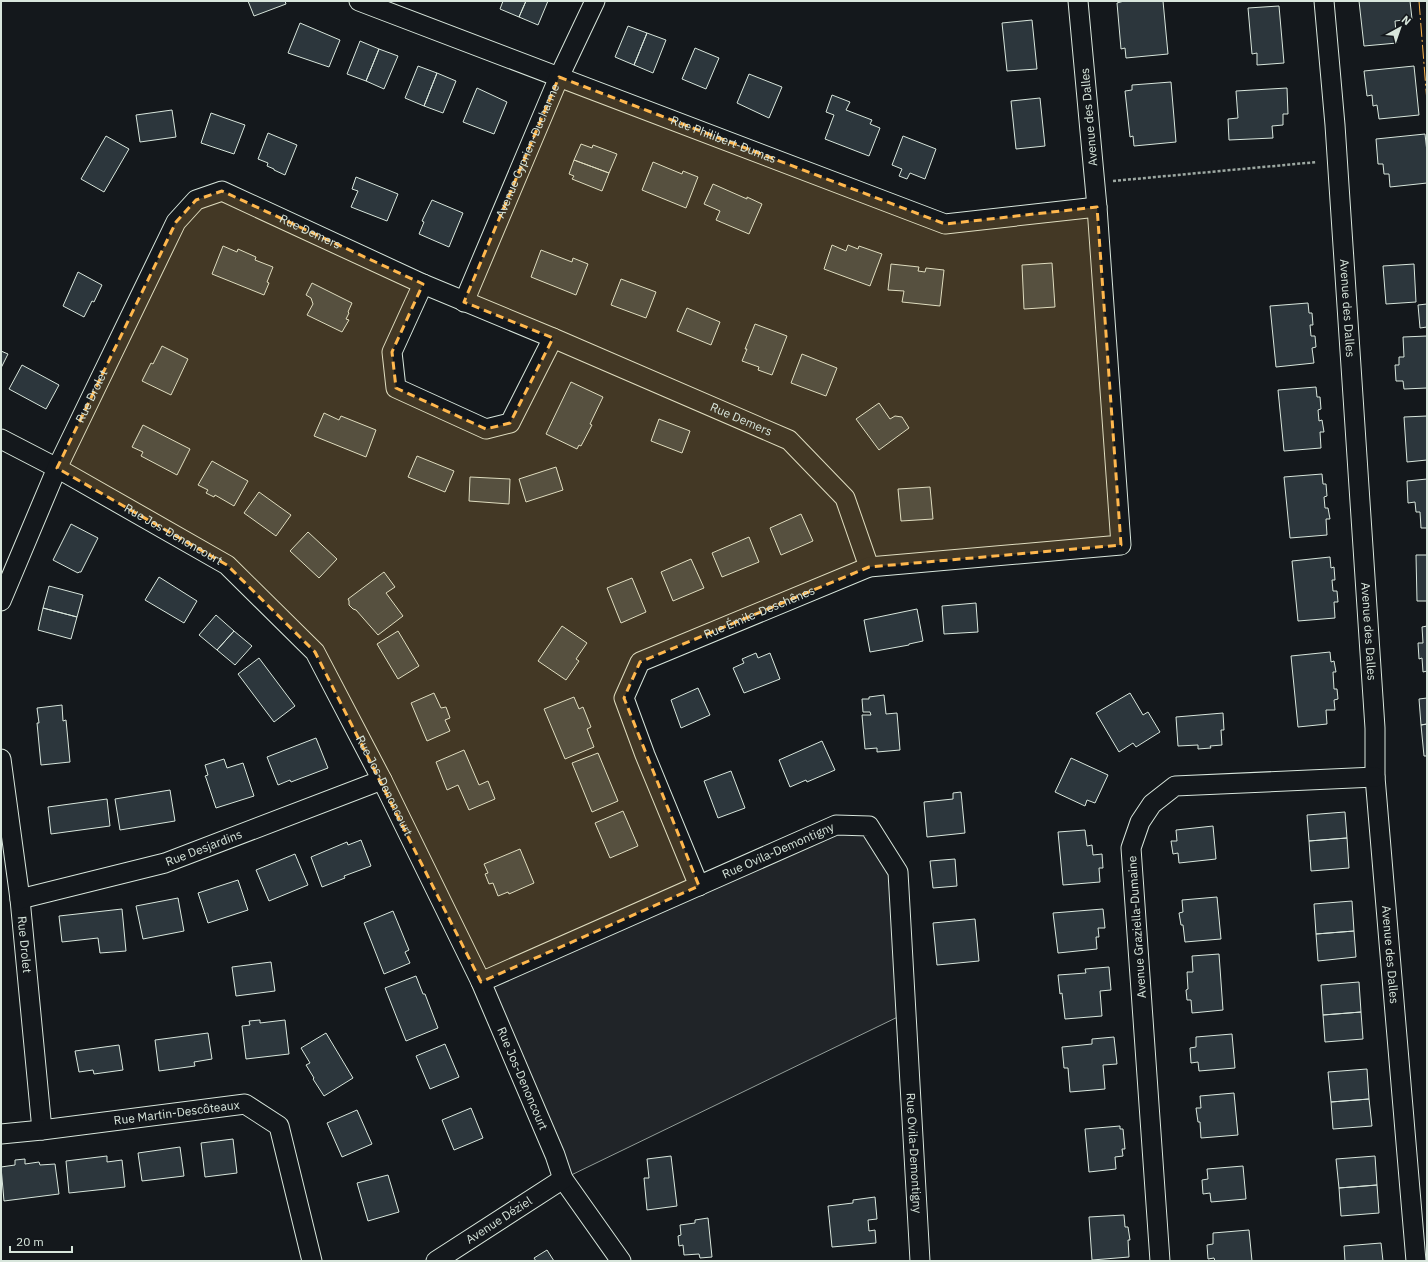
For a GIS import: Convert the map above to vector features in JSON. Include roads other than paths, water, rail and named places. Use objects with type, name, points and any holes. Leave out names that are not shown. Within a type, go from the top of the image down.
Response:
[{"type":"street","name":"Rue Philibert-Dumas","points":[[359,1],[945,224],[1097,207]]},
{"type":"street","name":"Avenue Cyprien-Ducharme","points":[[464,302],[559,77],[595,1]]},
{"type":"street","name":"Avenue des Dalles","points":[[1078,1],[1097,207],[1120,545]]},
{"type":"street","name":"Avenue des Dalles","points":[[1324,1],[1338,160],[1375,728],[1375,777],[1416,1261]]},
{"type":"street","name":"Rue Demers","points":[[196,200],[222,191],[423,284],[553,338],[789,440],[845,498],[869,567]]},
{"type":"street","name":"Rue Drolet","points":[[1,601],[57,468],[176,222],[196,200]]},
{"type":"street","points":[[423,284],[392,352],[396,388],[486,429],[510,423],[553,338]]},
{"type":"street","name":"Rue Jos-Denoncourt","points":[[1,439],[57,468],[227,565],[315,652],[382,780],[481,982],[552,1148],[563,1180],[621,1261]]},
{"type":"street","name":"Rue Émile-Deschênes","points":[[699,886],[624,698],[640,662],[869,567],[1120,545]]},
{"type":"street","name":"Rue Drolet","points":[[1,759],[20,900],[42,1130]]},
{"type":"street","name":"Avenue Graziella-Dumaine","points":[[1160,1261],[1132,848],[1140,822],[1152,804],[1175,786],[1375,777]]},
{"type":"street","name":"Rue Desjardins","points":[[20,900],[165,863],[382,780]]},
{"type":"street","name":"Rue Ovila-Demontigny","points":[[481,982],[836,825],[869,826],[898,872],[920,1261]]},
{"type":"street","name":"Rue Martin-Descôteaux","points":[[1,1134],[245,1104],[279,1126],[312,1261]]},
{"type":"street","name":"Avenue Déziel","points":[[436,1261],[563,1180]]}]
